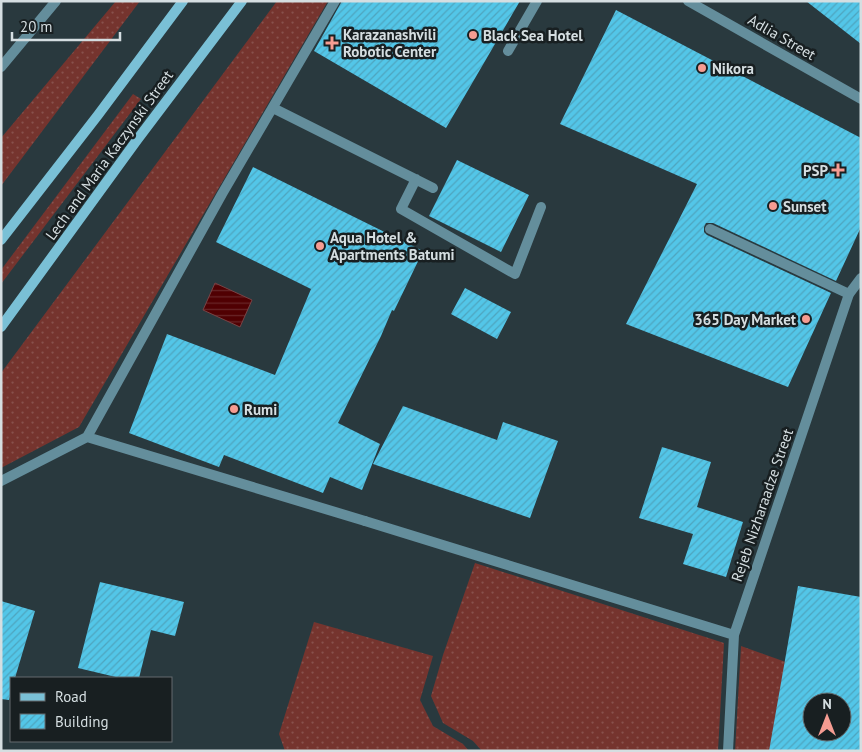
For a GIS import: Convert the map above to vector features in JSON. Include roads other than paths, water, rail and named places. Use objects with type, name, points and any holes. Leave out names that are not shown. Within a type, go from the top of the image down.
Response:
[{"type":"main road","name":"Lech and Maria Kaczynski Street","points":[[1,240],[183,1]]},
{"type":"main road","name":"Lech and Maria Kaczynski Street","points":[[1,327],[242,1]]},
{"type":"street","points":[[1,67],[56,1]]},
{"type":"street","points":[[1,481],[87,437],[222,194],[335,1]]},
{"type":"street","points":[[508,51],[537,1]]},
{"type":"street","name":"Adlia Street","points":[[688,1],[861,99]]},
{"type":"street","points":[[272,108],[433,188]]},
{"type":"street","points":[[416,179],[401,209],[516,274],[541,208]]},
{"type":"street","points":[[710,229],[849,294]]},
{"type":"street","name":"Rejeb Nizharaadze Street","points":[[728,751],[734,635],[849,294],[861,278]]},
{"type":"street","points":[[87,437],[734,635]]},
{"type":"place","name":"Black Sea Hotel","points":[[473,35]]},
{"type":"place","name":"Karazanashvili Robotic Center","points":[[332,43]]},
{"type":"place","name":"Nikora","points":[[702,68]]},
{"type":"place","name":"PSP","points":[[838,170]]},
{"type":"place","name":"Sunset","points":[[773,206]]},
{"type":"place","name":"Aqua Hotel & Apartments Batumi","points":[[320,246]]},
{"type":"place","name":"365 Day Market","points":[[806,319]]},
{"type":"place","name":"Rumi","points":[[234,409]]}]
